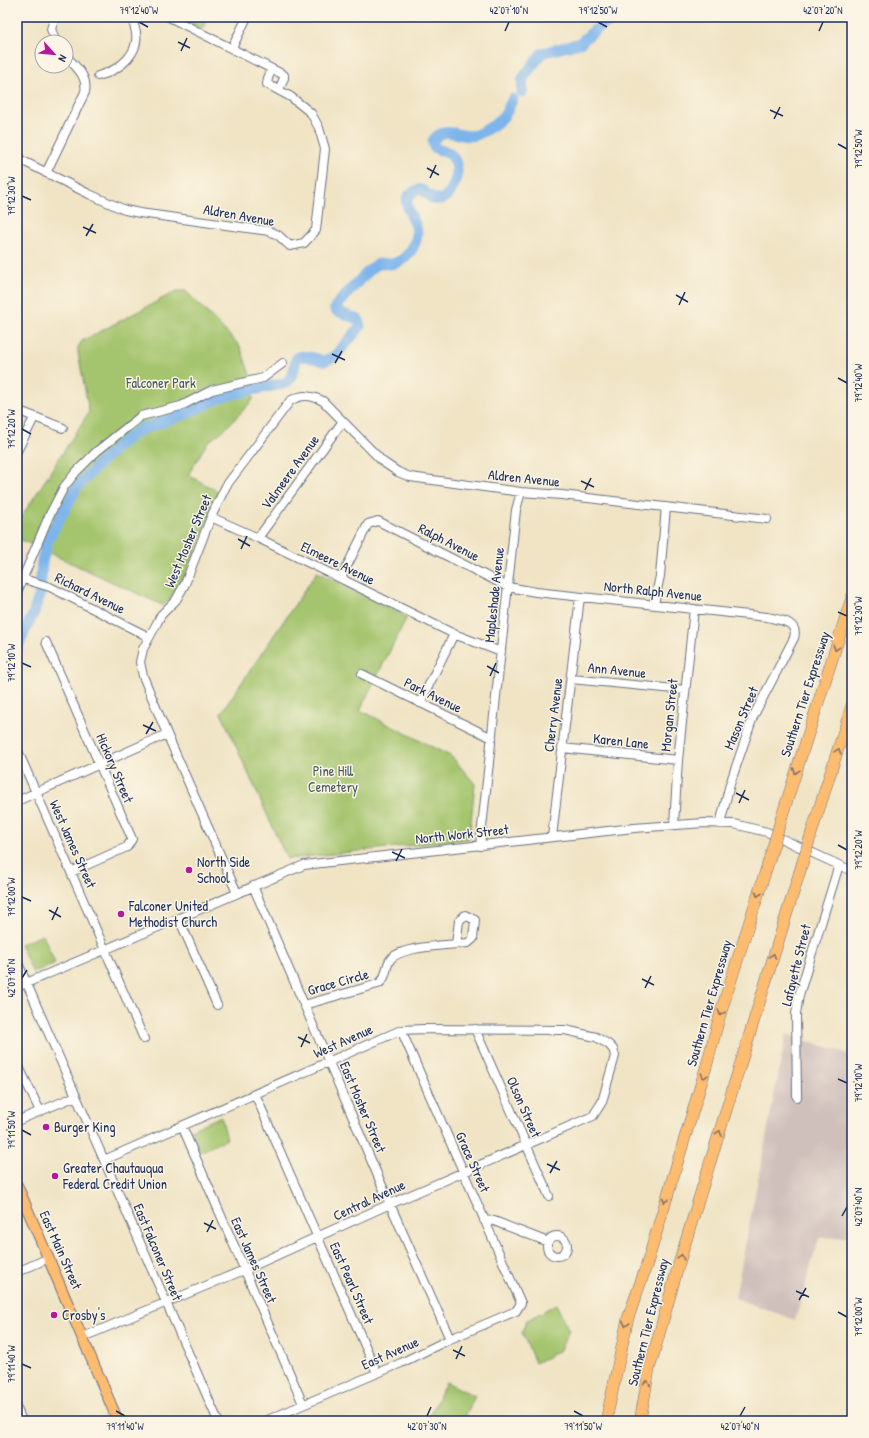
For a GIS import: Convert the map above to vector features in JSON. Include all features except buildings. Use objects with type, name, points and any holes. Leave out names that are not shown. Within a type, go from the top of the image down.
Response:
[{"type":"highway","name":"Southern Tier Expressway","points":[[606,1421],[628,1318],[646,1267],[782,816],[852,597]]},
{"type":"highway","name":"Southern Tier Expressway","points":[[640,1421],[649,1370],[680,1260],[852,705]]},
{"type":"main road","name":"East Main Street","points":[[17,1185],[83,1336],[118,1421]]},
{"type":"main road","name":"East Main Street","points":[[88,1348],[121,1421]]},
{"type":"street","points":[[53,34],[51,29],[55,17]]},
{"type":"street","points":[[98,76],[118,69],[130,56],[133,50],[135,36],[134,25],[128,17]]},
{"type":"street","points":[[170,17],[285,76],[278,90]]},
{"type":"street","points":[[232,48],[247,17]]},
{"type":"street","points":[[46,173],[84,94],[87,83],[84,75],[74,64]]},
{"type":"street","name":"Aldren Avenue","points":[[17,158],[125,210],[269,231],[278,234],[290,246],[304,243],[313,235],[318,224],[325,149],[319,128],[311,113],[291,97],[268,84],[268,78],[272,69]]},
{"type":"street","points":[[17,592],[20,578],[64,487],[76,472],[96,452],[141,416],[181,406],[212,390],[263,378],[283,363]]},
{"type":"street","name":"Aldren Avenue","points":[[308,396],[323,401],[383,462],[398,472],[417,478],[520,492],[767,519]]},
{"type":"street","name":"West Mosher Street","points":[[237,893],[167,734],[141,669],[141,656],[149,637],[162,615],[176,600],[185,584],[211,516],[228,483],[286,406],[296,398],[308,396]]},
{"type":"street","points":[[17,410],[34,418],[63,428]]},
{"type":"street","points":[[17,451],[34,418]]},
{"type":"street","name":"Valmeere Avenue","points":[[258,538],[343,421]]},
{"type":"street","name":"Mapleshade Avenue","points":[[480,846],[516,510],[520,492]]},
{"type":"street","points":[[654,604],[660,576],[666,507]]},
{"type":"street","name":"Elmeere Avenue","points":[[211,516],[454,634],[501,652]]},
{"type":"street","name":"Ralph Avenue","points":[[341,578],[368,524],[378,521],[508,587]]},
{"type":"street","name":"Richard Avenue","points":[[20,578],[44,585],[149,637]]},
{"type":"street","name":"North Ralph Avenue","points":[[508,587],[580,597],[767,617],[786,621],[793,627]]},
{"type":"street","name":"Cherry Avenue","points":[[552,837],[580,597]]},
{"type":"street","name":"Morgan Street","points":[[674,825],[678,760],[694,609]]},
{"type":"street","name":"Mason Street","points":[[720,824],[730,784],[746,734],[763,697],[794,638],[795,634],[793,627]]},
{"type":"street","points":[[420,702],[454,634]]},
{"type":"street","name":"Hickory Street","points":[[46,642],[131,836],[131,843],[127,847],[71,872]]},
{"type":"street","name":"Park Avenue","points":[[362,674],[492,738]]},
{"type":"street","name":"Ann Avenue","points":[[571,679],[685,690]]},
{"type":"street","points":[[17,801],[167,734]]},
{"type":"street","name":"Karen Lane","points":[[562,748],[678,760]]},
{"type":"street","name":"West James Street","points":[[17,749],[105,950]]},
{"type":"street","name":"North Work Street","points":[[17,987],[304,865],[674,825],[734,824],[766,832],[852,871]]},
{"type":"street","name":"Lafayette Street","points":[[798,1097],[796,1014],[798,995],[839,865]]},
{"type":"street","name":"East Mosher Street","points":[[252,886],[450,1339]]},
{"type":"street","points":[[179,919],[217,1004]]},
{"type":"street","name":"Grace Circle","points":[[304,1005],[382,982],[390,960],[400,953],[456,944]]},
{"type":"street","points":[[105,950],[144,1039]]},
{"type":"street","name":"East Falconer Street","points":[[17,961],[218,1421]]},
{"type":"street","name":"West Avenue","points":[[104,1160],[401,1030],[424,1028],[565,1030],[596,1037],[608,1044]]},
{"type":"street","name":"Olson Street","points":[[475,1029],[549,1196]]},
{"type":"street","name":"Grace Street","points":[[401,1030],[521,1303]]},
{"type":"street","name":"Central Avenue","points":[[83,1336],[244,1270],[318,1238],[390,1204],[592,1116],[599,1108],[615,1056],[613,1049],[608,1044]]},
{"type":"street","points":[[17,1063],[40,1111]]},
{"type":"street","name":"East Pearl Street","points":[[255,1094],[378,1373]]},
{"type":"street","points":[[17,1121],[76,1096]]},
{"type":"street","name":"East James Street","points":[[182,1126],[303,1404]]},
{"type":"street","points":[[484,1220],[494,1221],[548,1242]]},
{"type":"street","points":[[17,1272],[49,1258]]},
{"type":"street","name":"East Avenue","points":[[265,1421],[378,1373],[450,1339],[516,1311],[521,1303]]},
{"type":"street","points":[[17,1409],[22,1421]]},
{"type":"shaded area","points":[[786,1034],[852,1055],[852,1237],[819,1238],[795,1320],[735,1298]]},
{"type":"green space","points":[[178,17],[209,17],[202,29]]},
{"type":"green space","name":"Falconer Park","points":[[177,291],[186,291],[240,346],[251,378],[253,400],[226,428],[207,443],[188,475],[219,492],[186,572],[170,599],[162,605],[17,538],[17,524],[89,412],[78,352],[78,347],[82,341]]},
{"type":"green space","name":"Pine Hill Cemetery","points":[[317,572],[407,617],[360,710],[452,757],[475,784],[469,839],[287,859],[221,713]]},
{"type":"green space","points":[[43,935],[55,963],[33,973],[20,944]]},
{"type":"green space","points":[[221,1116],[227,1139],[200,1152],[191,1130]]},
{"type":"green space","points":[[556,1304],[569,1331],[559,1351],[535,1363],[522,1332],[526,1321]]},
{"type":"green space","points":[[446,1382],[475,1396],[463,1421],[428,1421]]},
{"type":"waterway","points":[[522,92],[523,78],[542,53],[580,43],[596,29],[617,17]]},
{"type":"waterway","points":[[17,648],[34,612],[40,593],[42,561],[48,539],[78,486],[119,445],[139,430],[183,415],[224,396],[286,383],[294,371],[296,361],[302,356],[324,361],[335,356],[360,327],[359,320],[337,311],[335,309],[336,306],[355,285],[377,265],[390,264],[402,260],[415,243],[417,235],[415,223],[408,207],[408,196],[421,190],[433,199],[443,199],[454,184],[457,172],[455,160],[451,155],[434,147],[433,141],[437,136],[443,133],[471,136],[484,131],[497,123],[507,111],[513,99]]},
{"type":"place","name":"North Side School","points":[[189,870]]},
{"type":"place","name":"Falconer United Methodist Church","points":[[121,914]]},
{"type":"place","name":"Burger King","points":[[46,1127]]},
{"type":"place","name":"Greater Chautauqua Federal Credit Union","points":[[55,1176]]},
{"type":"place","name":"Crosby's","points":[[54,1315]]}]
